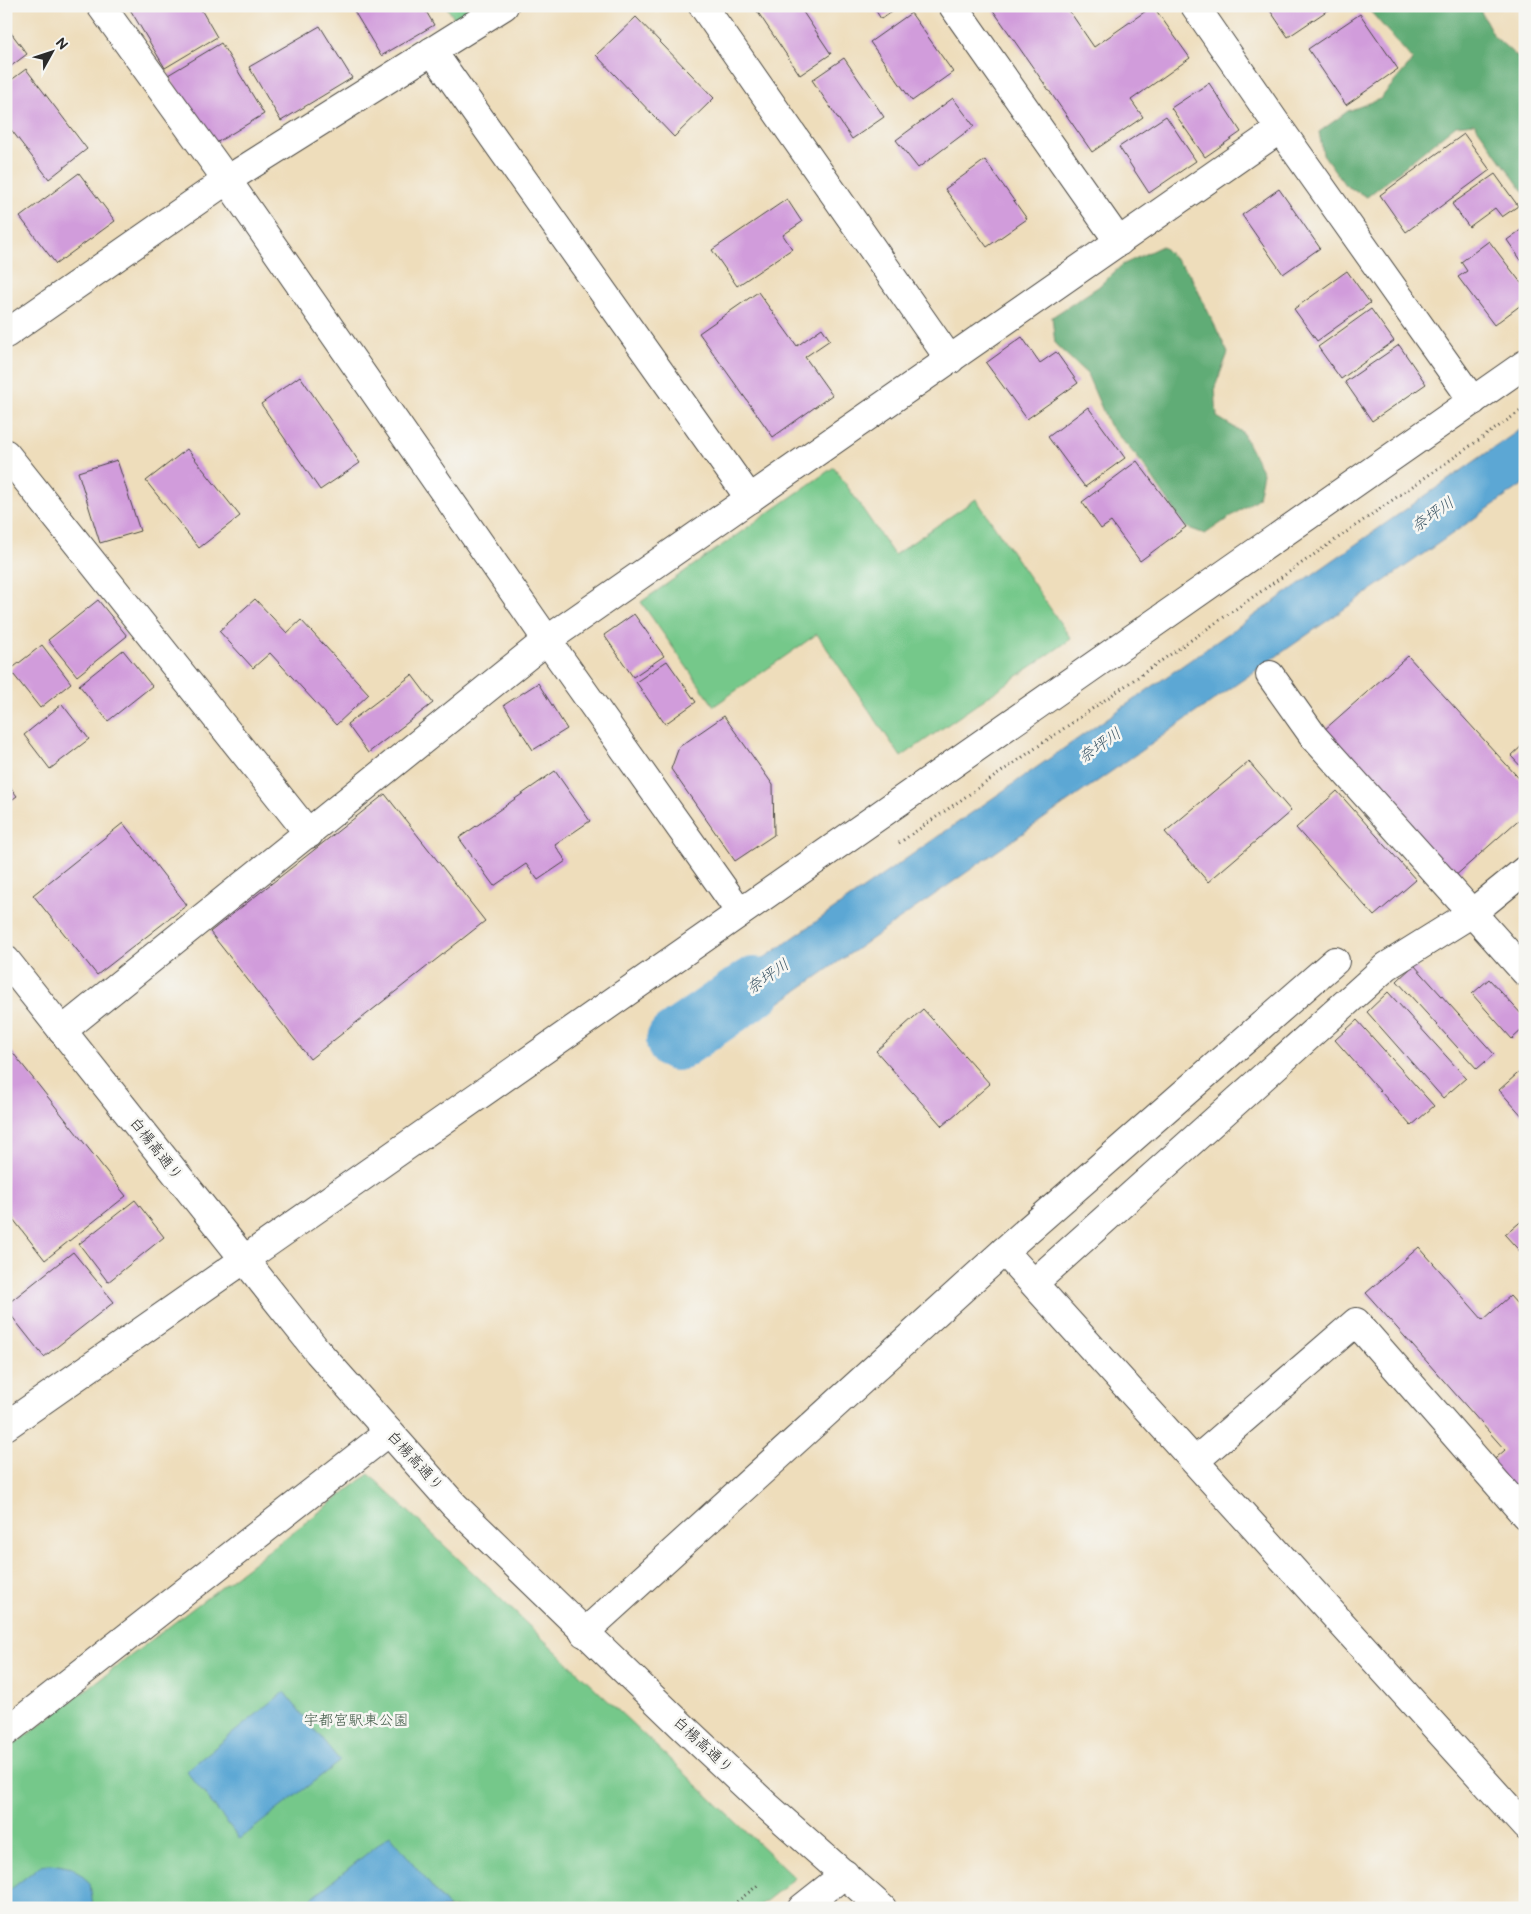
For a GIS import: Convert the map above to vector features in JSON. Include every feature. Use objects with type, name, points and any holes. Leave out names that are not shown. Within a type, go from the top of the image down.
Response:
[{"type":"street","points":[[101,6],[227,180],[547,640],[740,912]]},
{"type":"street","points":[[6,334],[227,180],[504,6]]},
{"type":"street","points":[[703,6],[950,360]]},
{"type":"street","points":[[953,6],[1119,242]]},
{"type":"street","points":[[1195,6],[1280,130],[1473,401]]},
{"type":"street","points":[[432,51],[750,499]]},
{"type":"street","points":[[62,1031],[309,834],[547,640],[1280,130]]},
{"type":"street","points":[[6,1426],[1525,364]]},
{"type":"street","points":[[6,454],[309,834]]},
{"type":"street","points":[[1270,675],[1314,737],[1525,972]]},
{"type":"street","points":[[1034,1283],[1387,966],[1472,913],[1525,870]]},
{"type":"street","name":"白楊高通り","points":[[6,960],[318,1352],[454,1504],[584,1633],[767,1806],[882,1908]]},
{"type":"street","points":[[584,1633],[1004,1251],[1335,961]]},
{"type":"street","points":[[1004,1251],[1525,1826]]},
{"type":"street","points":[[1195,1461],[1356,1322],[1525,1515]]},
{"type":"street","points":[[6,1732],[388,1432]]},
{"type":"street","points":[[802,1908],[845,1874]]},
{"type":"path","points":[[893,847],[1525,408]]},
{"type":"path","points":[[729,1908],[758,1885]]},
{"type":"green space","points":[[446,6],[489,6],[459,26]]},
{"type":"green space","points":[[1372,6],[1478,6],[1494,36],[1525,64],[1525,194],[1474,123],[1456,125],[1367,197],[1345,185],[1323,154],[1319,132],[1348,111],[1380,99],[1413,60],[1370,11]]},
{"type":"green space","points":[[1162,246],[1190,274],[1228,353],[1215,387],[1217,417],[1242,432],[1263,473],[1258,498],[1205,534],[1186,527],[1143,464],[1109,425],[1087,374],[1055,344],[1052,317],[1098,287],[1122,265]]},
{"type":"green space","points":[[834,467],[894,555],[976,499],[1071,639],[901,757],[817,634],[714,706],[641,602]]},
{"type":"green space","name":"宇都宮駅東公園","points":[[369,1474],[795,1878],[757,1908],[6,1908],[6,1751]]},
{"type":"water","points":[[1525,426],[1525,483],[742,1029],[696,1048],[679,1022],[734,979]]},
{"type":"water","points":[[284,1692],[340,1761],[240,1839],[186,1771]]},
{"type":"water","points":[[390,1835],[449,1908],[299,1908]]},
{"type":"water","points":[[52,1864],[73,1868],[90,1883],[93,1908],[6,1908],[6,1893],[40,1866]]},
{"type":"building","points":[[128,6],[199,6],[217,37],[165,68]]},
{"type":"building","points":[[351,6],[423,6],[434,25],[381,56]]},
{"type":"building","points":[[757,6],[799,6],[831,54],[800,75],[755,8]]},
{"type":"building","points":[[873,6],[899,6],[881,19]]},
{"type":"building","points":[[990,6],[1066,6],[1094,47],[1153,6],[1190,58],[1131,100],[1143,117],[1092,152]]},
{"type":"building","points":[[1267,6],[1334,6],[1288,37]]},
{"type":"building","points":[[911,13],[953,72],[912,101],[870,42]]},
{"type":"building","points":[[1360,14],[1398,69],[1346,105],[1308,49]]},
{"type":"building","points":[[636,17],[714,98],[674,137],[596,55]]},
{"type":"building","points":[[6,26],[27,54],[6,70]]},
{"type":"building","points":[[320,26],[352,78],[281,121],[249,67]]},
{"type":"building","points":[[221,43],[264,114],[211,146],[168,75]]},
{"type":"building","points":[[844,58],[884,117],[852,139],[812,80]]},
{"type":"building","points":[[26,69],[87,149],[49,179],[6,123],[6,84]]},
{"type":"building","points":[[1209,83],[1241,132],[1205,157],[1171,108]]},
{"type":"building","points":[[953,98],[974,126],[918,168],[896,140]]},
{"type":"building","points":[[1166,116],[1196,161],[1149,193],[1119,147]]},
{"type":"building","points":[[1464,134],[1490,170],[1406,232],[1380,195]]},
{"type":"building","points":[[985,160],[1027,219],[987,247],[945,189]]},
{"type":"building","points":[[79,173],[115,221],[56,264],[20,217]]},
{"type":"building","points":[[1495,174],[1518,206],[1502,217],[1495,208],[1469,227],[1452,204]]},
{"type":"building","points":[[1279,189],[1320,248],[1283,274],[1242,215]]},
{"type":"building","points":[[787,199],[802,222],[783,235],[792,249],[737,286],[712,250]]},
{"type":"building","points":[[1525,227],[1525,266],[1507,240]]},
{"type":"building","points":[[1489,241],[1525,288],[1525,302],[1494,325],[1458,277],[1467,271],[1461,262]]},
{"type":"building","points":[[1347,271],[1370,303],[1317,341],[1294,309]]},
{"type":"building","points":[[758,292],[797,346],[822,328],[830,340],[805,357],[832,395],[773,437],[699,333]]},
{"type":"building","points":[[1371,309],[1394,341],[1341,379],[1318,347]]},
{"type":"building","points":[[1022,337],[1040,363],[1056,352],[1078,383],[1027,419],[986,363]]},
{"type":"building","points":[[1399,345],[1426,384],[1372,421],[1345,382]]},
{"type":"building","points":[[300,376],[360,463],[320,490],[261,404]]},
{"type":"building","points":[[1088,407],[1125,458],[1085,487],[1048,437]]},
{"type":"building","points":[[187,449],[240,516],[199,548],[146,481]]},
{"type":"building","points":[[117,460],[140,531],[100,543],[78,472]]},
{"type":"building","points":[[1137,461],[1186,527],[1140,561],[1111,522],[1101,529],[1082,502]]},
{"type":"building","points":[[255,599],[287,633],[301,620],[369,694],[336,725],[270,653],[253,668],[219,631]]},
{"type":"building","points":[[98,600],[127,636],[77,676],[48,640]]},
{"type":"building","points":[[634,614],[664,656],[633,677],[604,635]]},
{"type":"building","points":[[42,645],[71,683],[40,708],[10,670]]},
{"type":"building","points":[[123,650],[152,686],[108,721],[79,685]]},
{"type":"building","points":[[1408,656],[1525,785],[1525,814],[1453,878],[1324,730]]},
{"type":"building","points":[[667,661],[696,702],[665,724],[636,682]]},
{"type":"building","points":[[412,675],[433,703],[368,753],[347,724]]},
{"type":"building","points":[[538,683],[567,729],[533,750],[504,705]]},
{"type":"building","points":[[62,704],[89,739],[50,769],[24,735]]},
{"type":"building","points":[[724,716],[773,785],[774,835],[735,861],[671,769],[679,747]]},
{"type":"building","points":[[1525,743],[1525,771],[1511,756]]},
{"type":"building","points":[[1249,762],[1291,811],[1208,882],[1165,832]]},
{"type":"building","points":[[555,771],[590,821],[555,845],[566,861],[538,880],[526,864],[494,886],[459,838]]},
{"type":"building","points":[[6,782],[17,796],[6,804]]},
{"type":"building","points":[[1337,791],[1416,880],[1374,916],[1296,828]]},
{"type":"building","points":[[385,794],[485,921],[310,1059],[210,932]]},
{"type":"building","points":[[123,823],[187,905],[97,975],[33,895]]},
{"type":"building","points":[[1414,965],[1494,1054],[1477,1069],[1397,981]]},
{"type":"building","points":[[1489,979],[1525,1018],[1525,1027],[1512,1039],[1472,994]]},
{"type":"building","points":[[1388,992],[1466,1078],[1443,1098],[1367,1012]]},
{"type":"building","points":[[923,1009],[990,1084],[942,1126],[876,1051]]},
{"type":"building","points":[[1357,1020],[1434,1106],[1411,1126],[1335,1040]]},
{"type":"building","points":[[6,1044],[126,1196],[45,1260],[6,1210]]},
{"type":"building","points":[[1525,1067],[1525,1119],[1499,1090]]},
{"type":"building","points":[[135,1200],[164,1237],[108,1282],[79,1244]]},
{"type":"building","points":[[1525,1218],[1525,1257],[1505,1235]]},
{"type":"building","points":[[1419,1247],[1483,1320],[1510,1296],[1525,1313],[1525,1491],[1517,1498],[1488,1465],[1505,1450],[1366,1293]]},
{"type":"building","points":[[73,1252],[114,1302],[44,1357],[6,1309],[6,1305]]},
{"type":"waterway","name":"奈坪川","points":[[676,1041],[754,987]]}]
